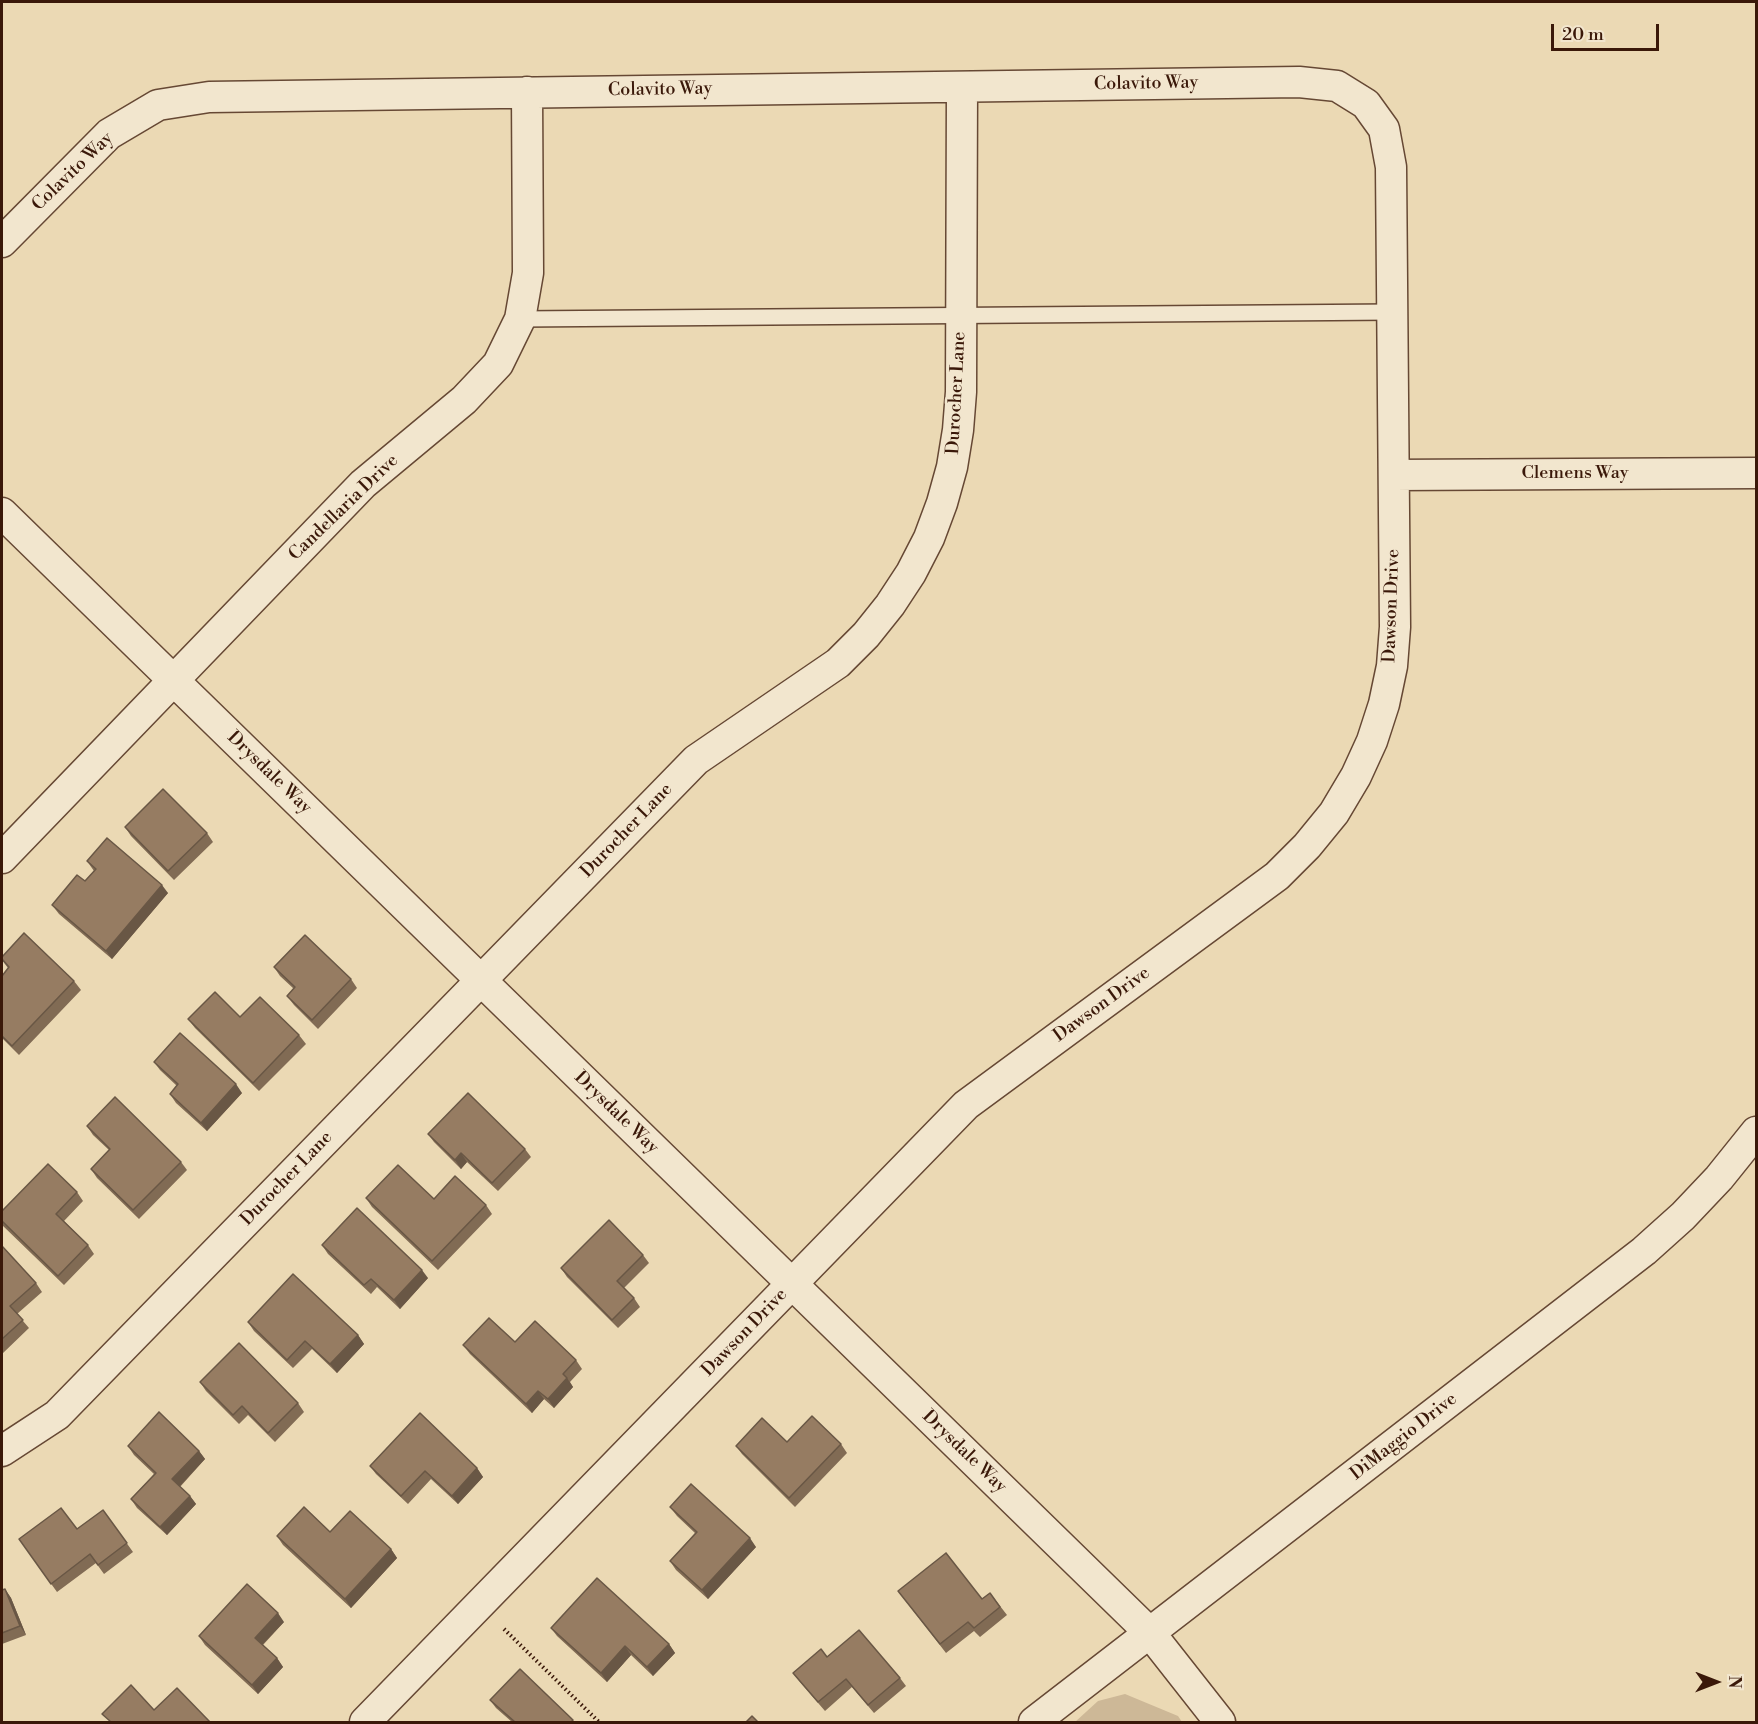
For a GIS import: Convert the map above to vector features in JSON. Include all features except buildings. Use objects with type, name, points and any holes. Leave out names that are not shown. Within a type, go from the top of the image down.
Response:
[{"type":"street","name":"Colavito Way","points":[[2,242],[109,134],[158,105],[210,97],[1299,82],[1337,86],[1366,104]]},
{"type":"street","name":"Durocher Lane","points":[[2,1451],[57,1415],[696,760],[838,663],[866,635],[890,605],[911,573],[929,538],[952,467],[958,430],[961,392],[962,87]]},
{"type":"street","name":"Candellaria Drive","points":[[2,858],[363,484],[464,400],[498,364],[520,319],[528,273],[527,92]]},
{"type":"street","name":"Dawson Drive","points":[[365,1722],[966,1105],[1277,876],[1307,846],[1334,813],[1356,776],[1372,741],[1384,704],[1392,666],[1395,627],[1391,167],[1384,129],[1366,104]]},
{"type":"street","name":"Clemens Way","points":[[1394,475],[1756,473]]},
{"type":"street","name":"Drysdale Way","points":[[2,513],[1150,1633],[1220,1722]]},
{"type":"street","name":"DiMaggio Drive","points":[[1034,1722],[1644,1251],[1683,1216],[1719,1178],[1756,1132]]},
{"type":"lane","points":[[520,319],[1393,312]]},
{"type":"path","points":[[479,1605],[599,1722]]},
{"type":"shaded area","points":[[1125,1694],[1178,1716],[1182,1722],[1075,1722],[1098,1701]]}]
